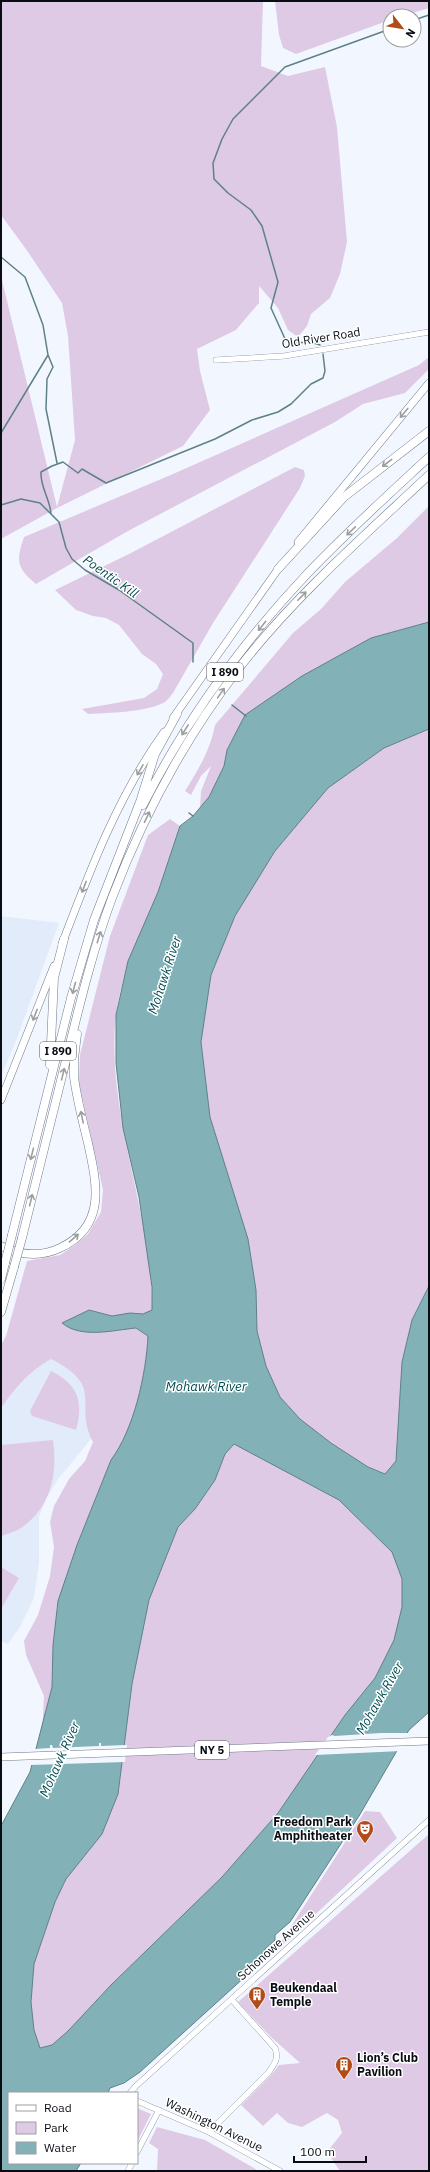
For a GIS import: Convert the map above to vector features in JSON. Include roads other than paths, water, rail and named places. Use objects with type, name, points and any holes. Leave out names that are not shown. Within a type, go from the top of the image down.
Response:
[{"type":"highway","points":[[278,569],[344,497],[429,431]]},
{"type":"highway","name":"I 890","points":[[1,1279],[78,972],[94,920],[112,871],[138,816],[169,757],[201,706],[231,664],[277,607],[308,573],[429,457]]},
{"type":"highway","name":"I 890","points":[[1,1312],[8,1292],[22,1238],[88,974],[112,899],[137,838],[167,778],[208,711],[238,669],[280,619],[316,582],[429,475]]},
{"type":"highway","points":[[398,505],[429,479]]},
{"type":"highway","points":[[112,871],[140,802],[155,754],[177,714]]},
{"type":"highway","points":[[37,1137],[52,1050],[54,978],[64,939]]},
{"type":"highway","points":[[1,1246],[15,1252],[32,1254],[54,1251],[76,1238],[87,1224],[94,1210],[96,1185],[75,1086],[73,1068],[88,974]]},
{"type":"highway","points":[[1,1274],[5,1263]]},
{"type":"highway","points":[[1,1321],[8,1292]]},
{"type":"main road","points":[[1,1100],[22,1050],[91,868],[113,820],[147,757],[278,569],[309,528],[429,383]]},
{"type":"main road","name":"NY 5","points":[[1,1757],[426,1742]]},
{"type":"street","name":"Old River Road","points":[[216,360],[284,356],[429,332]]},
{"type":"street","name":"Schonowe Avenue","points":[[131,2092],[429,1820]]},
{"type":"street","points":[[209,2132],[269,2072],[276,2062],[277,2054],[263,2033],[232,2000]]},
{"type":"street","name":"Washington Avenue","points":[[138,2101],[209,2132],[280,2171]]},
{"type":"street","points":[[138,2150],[159,2110]]},
{"type":"water","name":"Mohawk River","points":[[429,622],[429,729],[384,748],[328,788],[275,851],[235,916],[211,975],[201,1042],[210,1117],[248,1239],[256,1290],[257,1331],[266,1366],[280,1397],[300,1419],[331,1443],[368,1467],[385,1474],[396,1461],[402,1362],[412,1320],[429,1286],[429,1712],[409,1730],[359,1816],[290,1922],[275,1935],[275,1940],[265,1949],[265,1953],[261,1959],[256,1965],[246,1971],[247,1975],[140,2072],[124,2083],[110,2088],[108,2092],[8,2092],[8,2164],[80,2164],[76,2171],[1,2171],[1,1826],[30,1772],[52,1687],[53,1645],[58,1601],[77,1545],[111,1460],[126,1433],[132,1417],[145,1367],[147,1351],[148,1336],[136,1328],[108,1332],[88,1332],[78,1331],[62,1323],[89,1310],[112,1316],[130,1313],[143,1314],[152,1310],[152,1287],[139,1197],[123,1128],[116,1063],[116,1015],[128,961],[158,892],[180,826],[193,816],[209,797],[224,766],[227,750],[245,715],[302,676],[371,638]],"holes":[[[234,1444],[339,1500],[392,1552],[402,1579],[402,1607],[394,1640],[375,1678],[345,1715],[278,1813],[222,1877],[111,1985],[68,2031],[52,2045],[40,2048],[34,2030],[31,2002],[34,1964],[55,1902],[66,1879],[102,1834],[118,1794],[132,1684],[149,1600],[178,1527],[195,1509],[215,1480],[225,1454]]]},
{"type":"waterway","points":[[422,17],[429,15]]},
{"type":"waterway","points":[[320,345],[286,341],[271,308],[278,282],[262,226],[251,210],[228,193],[214,179],[213,163],[222,139],[233,119],[285,67],[382,32]]},
{"type":"waterway","name":"Poentic Kill","points":[[1,257],[25,277],[43,325],[48,355],[1,433]]},
{"type":"waterway","points":[[51,514],[42,483],[41,472],[63,462],[78,473],[82,469],[106,483],[215,439],[252,420],[278,412],[291,404],[311,384],[323,378],[325,371],[323,354]]},
{"type":"waterway","points":[[48,355],[53,367],[47,379],[46,409],[57,463]]},
{"type":"waterway","name":"Poentic Kill","points":[[1,505],[21,499],[40,503],[59,522],[66,548],[72,559],[85,570],[119,590],[193,643],[193,662]]},
{"type":"waterway","name":"Poentic Kill","points":[[232,705],[246,716]]},
{"type":"waterway","points":[[189,813],[193,816]]},
{"type":"place","name":"Freedom Park Amphitheater","points":[[365,1844]]},
{"type":"place","name":"Beukendaal Temple","points":[[257,2010]]},
{"type":"place","name":"Lion’s Club Pavilion","points":[[344,2080]]}]
